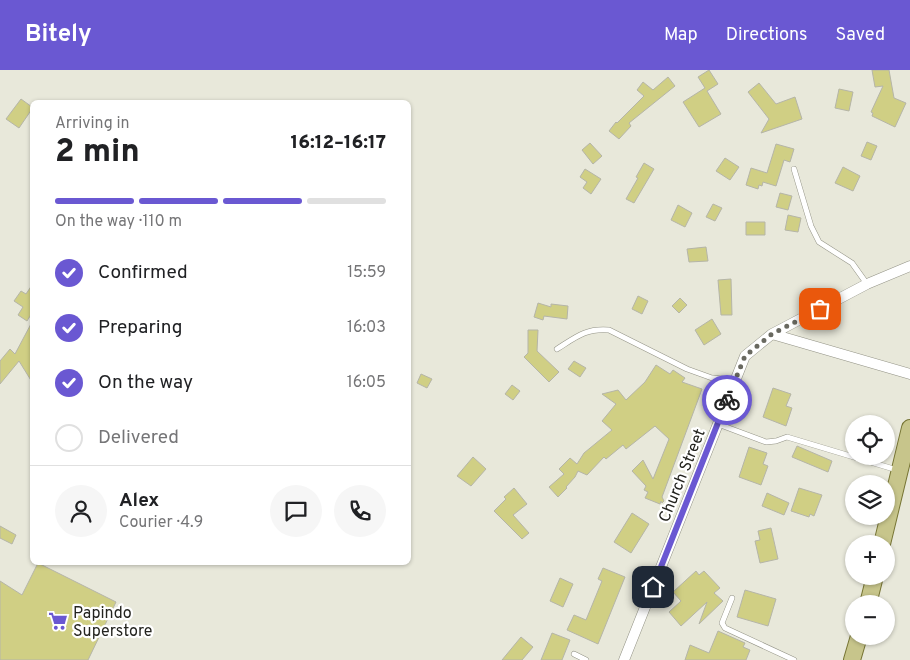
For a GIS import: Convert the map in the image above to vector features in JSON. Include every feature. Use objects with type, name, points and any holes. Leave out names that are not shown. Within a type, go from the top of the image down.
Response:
[{"type":"main road","points":[[884,535],[910,428]]},
{"type":"main road","points":[[852,660],[856,645]]},
{"type":"street","name":"Church Street","points":[[624,660],[745,356],[772,334],[867,284],[910,266]]},
{"type":"street","points":[[772,334],[910,374]]},
{"type":"lane","points":[[794,169],[811,226],[819,242],[852,263],[867,284]]},
{"type":"lane","points":[[558,349],[581,334],[595,329],[609,330],[687,369],[712,378],[735,380]]},
{"type":"lane","points":[[718,424],[766,442],[786,437],[900,471]]},
{"type":"lane","points":[[732,598],[722,623],[725,628],[794,660]]},
{"type":"lane","points":[[574,654],[586,660]]},
{"type":"building","points":[[709,70],[718,84],[707,91],[721,114],[699,127],[683,102],[705,88],[698,77]]},
{"type":"building","points":[[872,70],[889,70],[894,98],[906,103],[895,127],[872,116],[873,113],[871,112],[883,86],[875,87]]},
{"type":"building","points":[[668,77],[675,86],[629,123],[631,126],[619,139],[609,131],[644,96],[637,90],[643,82],[653,90]]},
{"type":"building","points":[[759,83],[776,104],[795,97],[802,119],[761,133],[769,119],[748,92]]},
{"type":"building","points":[[839,89],[853,92],[849,111],[835,108]]},
{"type":"building","points":[[21,99],[30,106],[30,112],[19,128],[6,119]]},
{"type":"building","points":[[867,142],[877,146],[871,160],[861,156]]},
{"type":"building","points":[[590,143],[602,156],[593,164],[582,150]]},
{"type":"building","points":[[776,144],[794,149],[790,162],[784,160],[776,186],[763,182],[762,186],[759,185],[758,189],[746,185],[751,168],[767,173]]},
{"type":"building","points":[[725,158],[739,167],[730,180],[716,171]]},
{"type":"building","points":[[644,163],[654,169],[634,203],[626,199]]},
{"type":"building","points":[[843,167],[860,176],[853,191],[835,183]]},
{"type":"building","points":[[585,169],[601,179],[591,194],[583,188],[587,182],[580,177]]},
{"type":"building","points":[[780,193],[792,196],[788,210],[776,207]]},
{"type":"building","points":[[713,204],[722,208],[715,221],[706,217]]},
{"type":"building","points":[[678,205],[692,213],[685,227],[671,220]]},
{"type":"building","points":[[788,215],[801,218],[798,232],[785,230]]},
{"type":"building","points":[[746,222],[765,222],[765,235],[746,235]]},
{"type":"building","points":[[706,247],[708,261],[689,262],[687,249]]},
{"type":"building","points":[[731,279],[732,315],[721,315],[718,280]]},
{"type":"building","points":[[30,288],[30,316],[27,321],[18,315],[23,307],[14,301],[21,291],[26,294]]},
{"type":"building","points":[[638,296],[648,301],[642,314],[632,309]]},
{"type":"building","points":[[680,298],[687,305],[679,313],[672,306]]},
{"type":"building","points":[[538,303],[551,307],[551,304],[568,306],[567,319],[544,316],[543,320],[534,317]]},
{"type":"building","points":[[712,319],[721,334],[704,345],[695,330]]},
{"type":"building","points":[[30,326],[30,379],[19,361],[0,384],[0,361],[10,349],[15,354]]},
{"type":"building","points":[[528,330],[538,330],[537,351],[559,372],[549,382],[524,357],[528,353]]},
{"type":"building","points":[[574,361],[586,368],[580,377],[568,369]]},
{"type":"building","points":[[656,365],[670,374],[673,370],[685,378],[682,382],[702,389],[662,497],[664,501],[662,503],[661,501],[660,504],[645,498],[648,492],[644,490],[646,486],[632,471],[643,460],[653,479],[669,439],[655,426],[626,449],[623,445],[606,459],[604,457],[587,475],[578,471],[567,488],[558,497],[549,487],[564,474],[559,469],[570,458],[577,464],[584,453],[612,430],[602,421],[616,404],[602,394],[618,390],[626,400],[645,382]]},
{"type":"building","points":[[421,374],[432,379],[427,388],[417,383]]},
{"type":"building","points":[[512,385],[520,391],[513,400],[505,394]]},
{"type":"building","points":[[773,388],[791,394],[786,406],[792,408],[786,426],[763,417]]},
{"type":"building","points":[[797,446],[832,461],[828,472],[792,457]]},
{"type":"building","points":[[749,447],[767,453],[763,464],[768,466],[761,485],[739,477]]},
{"type":"building","points":[[473,457],[486,469],[471,486],[457,476]]},
{"type":"building","points":[[514,488],[527,504],[513,515],[529,533],[522,539],[494,511],[506,499],[504,497]]},
{"type":"building","points":[[799,488],[822,495],[814,516],[810,514],[809,517],[791,511]]},
{"type":"building","points":[[767,493],[789,503],[784,515],[762,506]]},
{"type":"building","points":[[632,513],[649,524],[631,553],[614,542]]},
{"type":"building","points":[[0,526],[16,535],[12,544],[0,538]]},
{"type":"building","points":[[771,528],[778,559],[760,563],[755,541],[760,540],[758,531]]},
{"type":"building","name":"Papindo Superstore","points":[[37,565],[42,565],[116,602],[88,660],[0,660],[0,581],[22,595]]},
{"type":"building","points":[[603,568],[625,577],[598,644],[567,630],[574,615],[586,620],[602,581],[598,579]]},
{"type":"building","points":[[696,571],[699,575],[704,571],[720,588],[714,593],[723,601],[699,624],[707,602],[681,626],[669,612],[681,601],[673,592]]},
{"type":"building","points":[[560,578],[573,584],[563,607],[550,601]]},
{"type":"building","points":[[745,590],[776,599],[768,626],[737,617]]},
{"type":"building","points":[[718,631],[745,643],[743,647],[750,650],[746,660],[685,660],[690,645],[709,653]]},
{"type":"building","points":[[552,633],[570,640],[562,660],[541,660]]},
{"type":"building","points":[[521,637],[533,647],[522,660],[502,660]]},
{"type":"way so far","points":[[727,400],[745,356],[772,334],[820,309]]},
{"type":"place","name":"Papindo Superstore","points":[[58,621]]},
{"type":"route","points":[[653,587],[727,400]]}]
